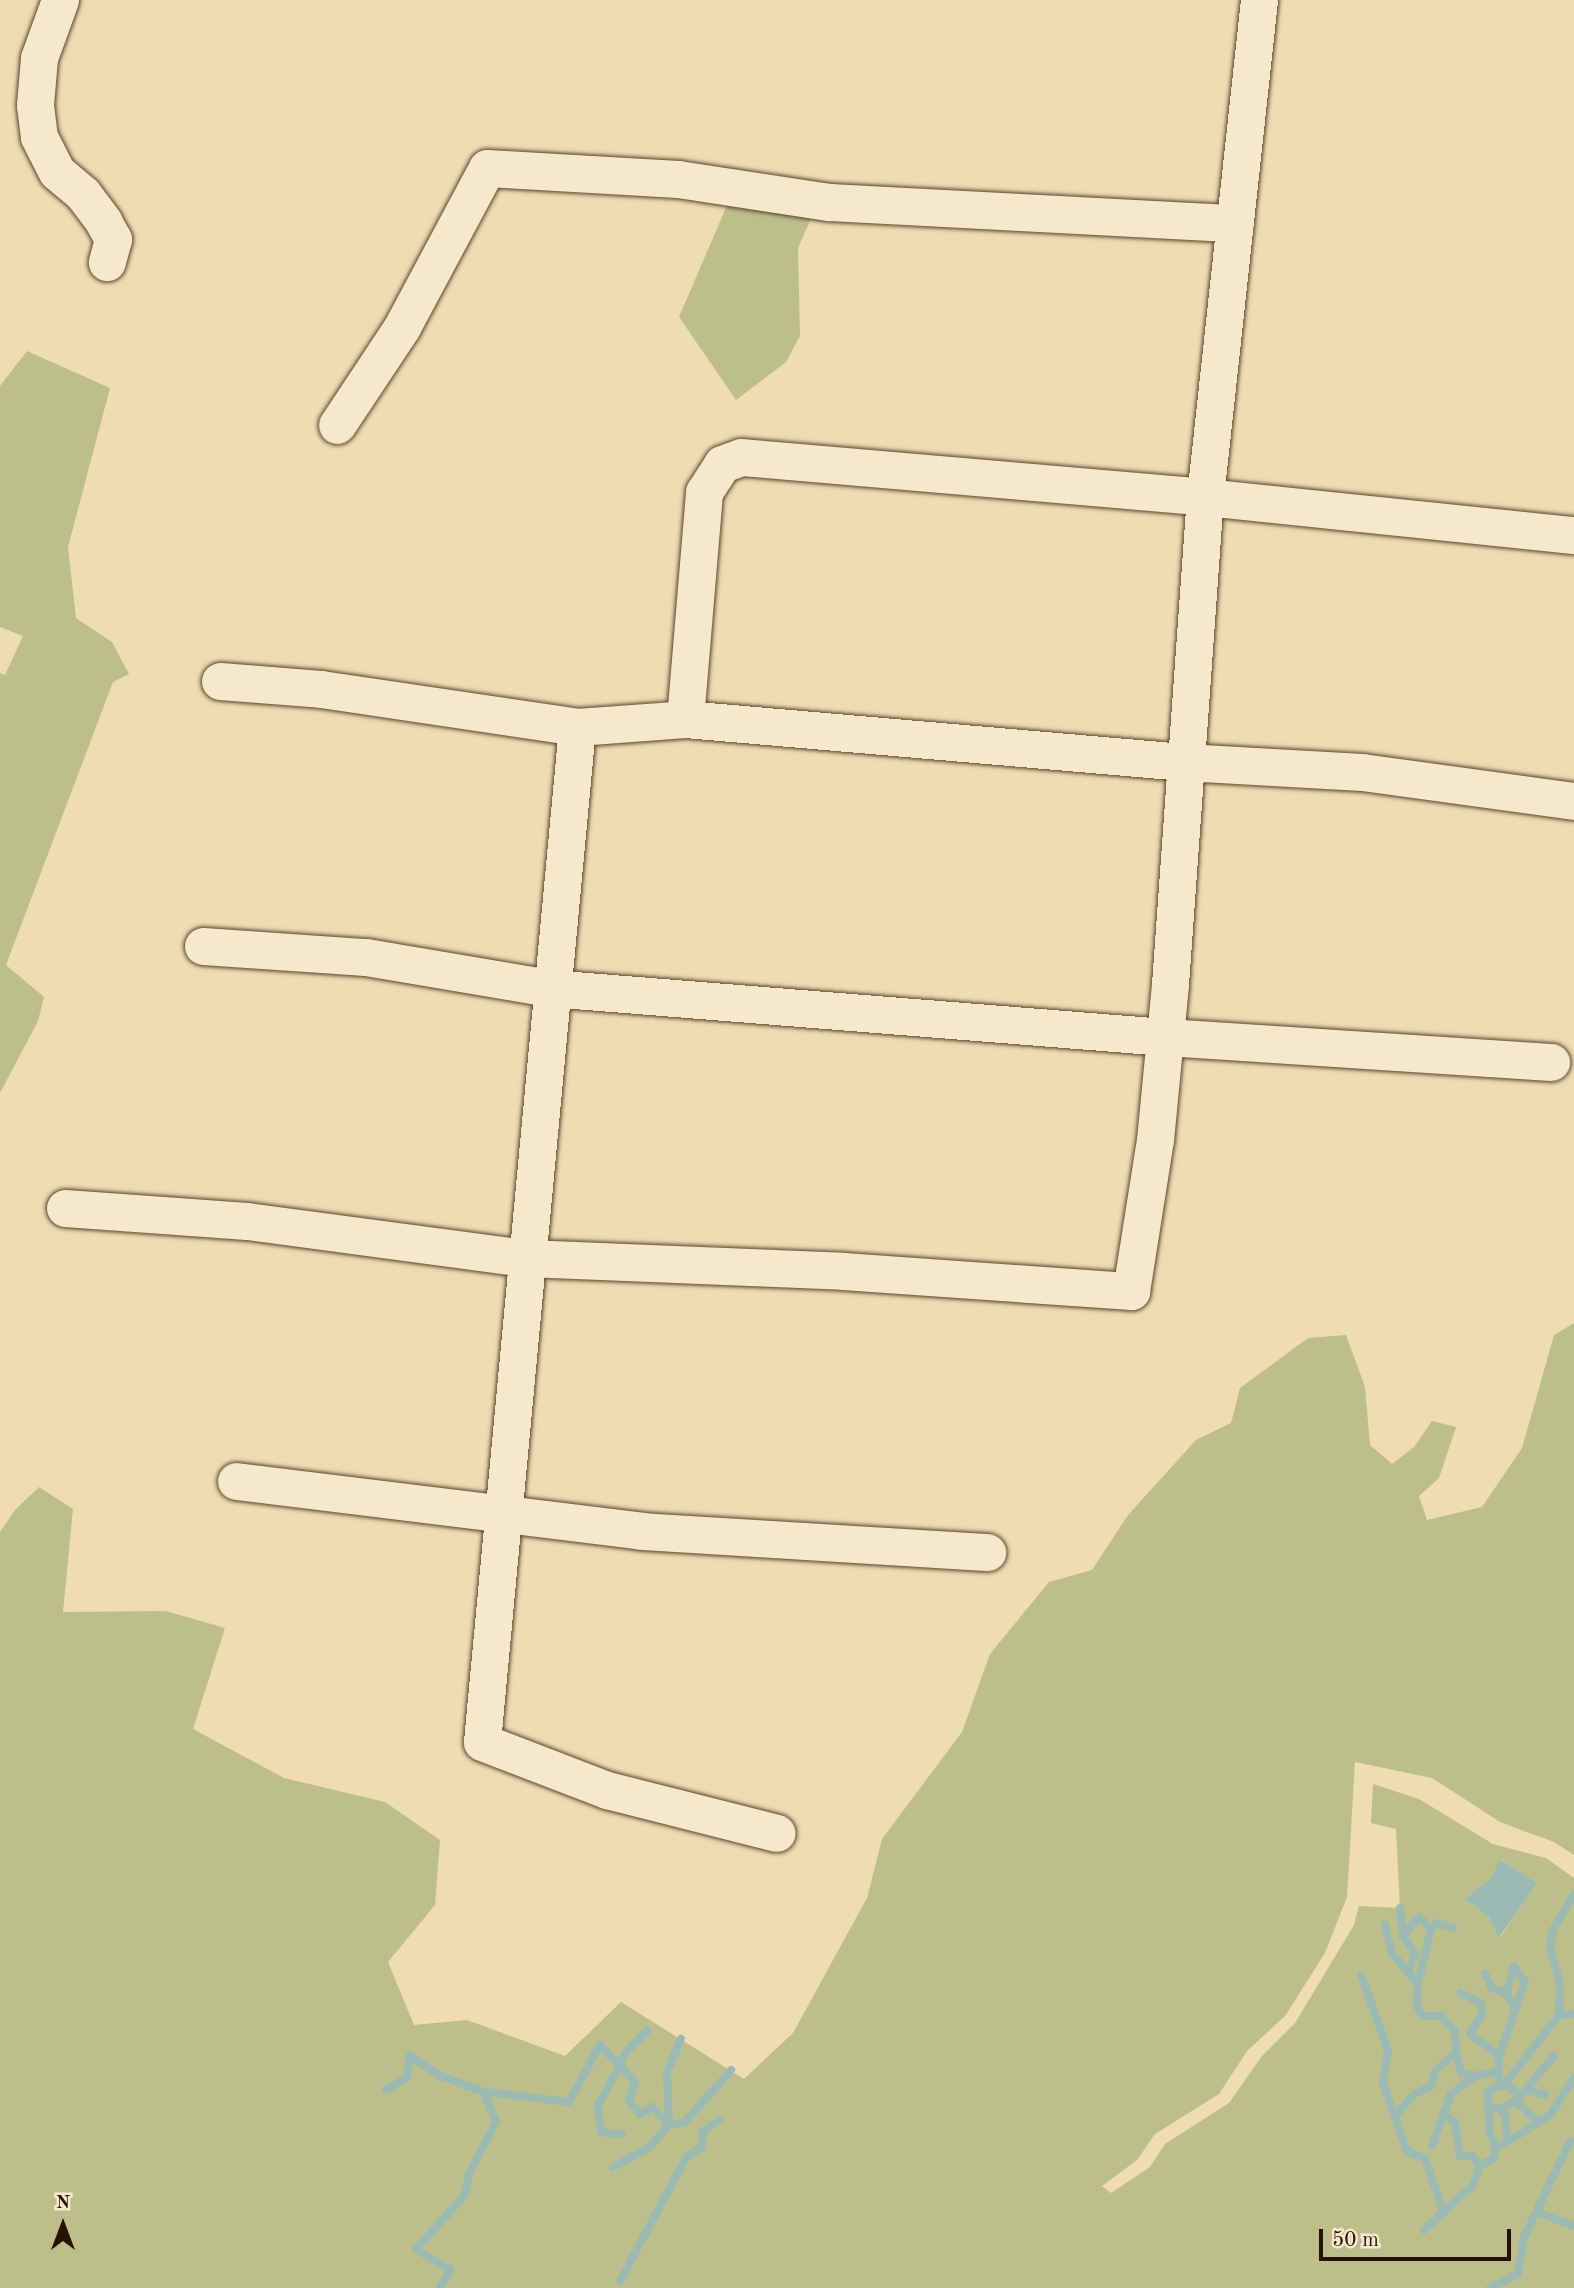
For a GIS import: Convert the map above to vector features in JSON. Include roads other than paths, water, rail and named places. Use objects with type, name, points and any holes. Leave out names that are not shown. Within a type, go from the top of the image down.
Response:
[{"type":"street","points":[[60,0],[39,58],[35,106],[39,137],[57,172],[83,194],[113,239],[107,262]]},
{"type":"street","points":[[65,1208],[247,1221],[526,1258],[843,1271],[1131,1291],[1165,1037],[1205,497],[1259,0]]},
{"type":"street","points":[[337,425],[402,327],[487,168],[678,179],[829,202],[1234,223]]},
{"type":"street","points":[[685,719],[704,492],[722,464],[741,457],[1205,497],[1574,535]]},
{"type":"street","points":[[220,681],[321,689],[577,727],[685,719],[1184,762],[1362,772],[1574,801]]},
{"type":"street","points":[[577,727],[549,988],[482,1742],[607,1790],[777,1833]]},
{"type":"street","points":[[203,946],[366,957],[549,988],[1165,1037],[1551,1062]]},
{"type":"street","points":[[236,1481],[504,1517],[640,1531],[987,1552]]},
{"type":"water","points":[[1500,1859],[1537,1883],[1499,1938],[1489,1917],[1465,1899],[1491,1878]]},
{"type":"waterway","points":[[1424,2230],[1473,2185],[1480,2165],[1493,2159],[1496,2146],[1490,2134],[1488,2091],[1505,2084],[1559,2015],[1560,1983],[1550,1949],[1553,1930],[1574,1894]]},
{"type":"waterway","points":[[1400,1908],[1403,1936],[1415,1953],[1408,1972]]},
{"type":"waterway","points":[[1403,1936],[1419,1917],[1431,1929]]},
{"type":"waterway","points":[[1418,1984],[1431,1929],[1438,1923],[1453,1928]]},
{"type":"waterway","points":[[1385,1925],[1392,1953],[1418,1984],[1417,2006],[1422,2016],[1441,2016],[1455,2031],[1456,2053],[1436,2070],[1430,2087],[1414,2094],[1395,2116]]},
{"type":"waterway","points":[[1499,2087],[1499,2056],[1525,1982],[1514,1967],[1506,1993],[1515,2009]]},
{"type":"waterway","points":[[1485,1974],[1492,1988],[1506,1993]]},
{"type":"waterway","points":[[1361,1975],[1388,2050],[1383,2083],[1407,2151],[1425,2159],[1444,2213]]},
{"type":"waterway","points":[[1461,1993],[1481,2003],[1482,2014],[1470,2034],[1499,2056]]},
{"type":"waterway","points":[[1559,2015],[1574,2014]]},
{"type":"waterway","points":[[622,2134],[601,2132],[598,2106],[627,2051],[647,2031]]},
{"type":"waterway","points":[[669,2124],[667,2073],[681,2039]]},
{"type":"waterway","points":[[440,2288],[450,2270],[416,2249],[465,2195],[469,2174],[496,2122],[484,2092],[569,2102],[600,2045],[635,2082],[629,2101],[640,2114],[652,2107],[669,2124]]},
{"type":"waterway","points":[[1456,2053],[1461,2073],[1476,2076],[1498,2071]]},
{"type":"waterway","points":[[386,2090],[407,2077],[410,2056],[441,2076],[484,2092]]},
{"type":"waterway","points":[[1488,2108],[1501,2109],[1516,2101],[1554,2056]]},
{"type":"waterway","points":[[613,2167],[650,2147],[669,2124],[684,2123],[731,2070]]},
{"type":"waterway","points":[[1432,2146],[1451,2094],[1476,2076]]},
{"type":"waterway","points":[[1507,2142],[1551,2114],[1574,2078]]},
{"type":"waterway","points":[[1505,2084],[1520,2095]]},
{"type":"waterway","points":[[1528,2090],[1545,2095]]},
{"type":"waterway","points":[[1516,2101],[1537,2122]]},
{"type":"waterway","points":[[1501,2109],[1506,2118],[1507,2142],[1503,2144]]},
{"type":"waterway","points":[[1443,2114],[1455,2122],[1460,2156],[1472,2156],[1480,2165]]},
{"type":"waterway","points":[[620,2281],[686,2158],[702,2147],[703,2131],[720,2120]]},
{"type":"waterway","points":[[1490,2288],[1518,2274],[1524,2237],[1570,2142]]},
{"type":"waterway","points":[[1537,2212],[1574,2226]]}]
